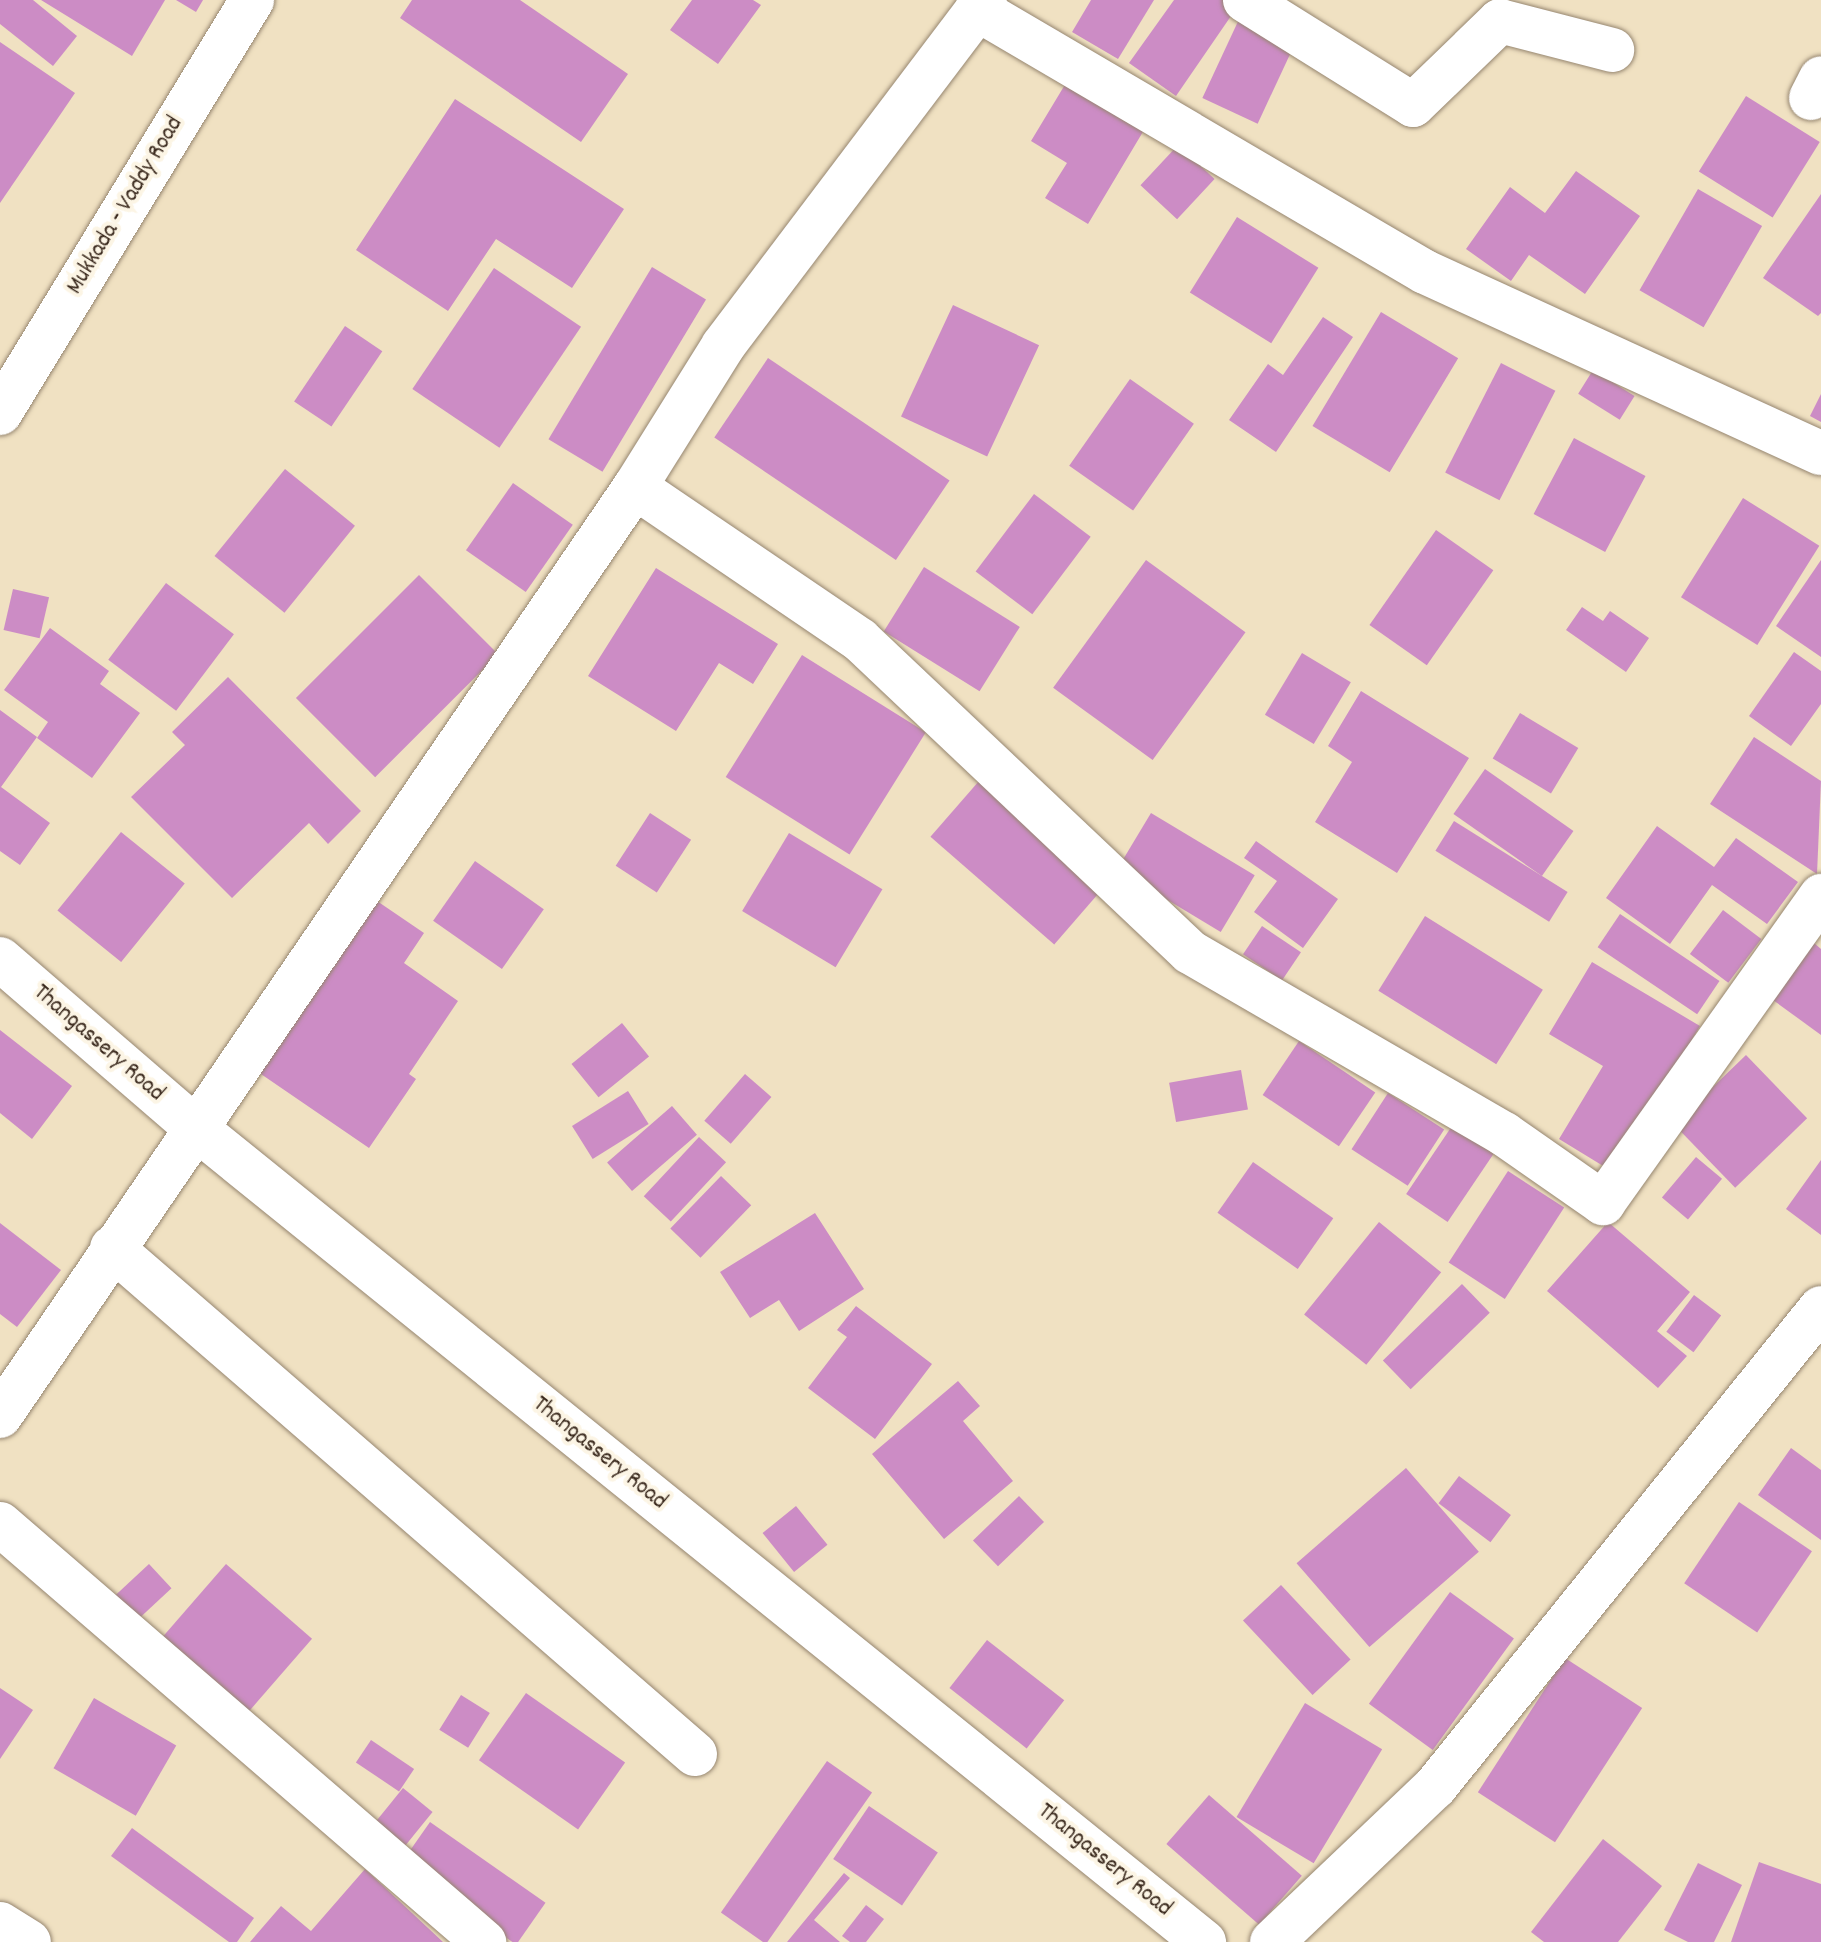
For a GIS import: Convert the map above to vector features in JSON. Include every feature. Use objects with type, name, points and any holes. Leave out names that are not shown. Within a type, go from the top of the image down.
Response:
[{"type":"street","name":"Mukkada - Vaddy Road","points":[[0,413],[252,0]]},
{"type":"street","points":[[1245,0],[1413,105],[1500,21],[1612,50]]},
{"type":"street","points":[[0,1416],[635,487],[723,346],[981,4],[1425,272],[1821,453]]},
{"type":"street","points":[[635,487],[860,640],[1190,952],[1504,1134],[1603,1203],[1821,896]]},
{"type":"street","name":"Thangassery Road","points":[[0,959],[198,1130],[1204,1942]]},
{"type":"street","points":[[112,1248],[695,1754]]},
{"type":"street","points":[[1272,1942],[1435,1787],[1821,1308]]},
{"type":"street","points":[[0,1524],[484,1942]]},
{"type":"building","points":[[0,0],[33,0],[77,36],[53,66],[0,24]]},
{"type":"building","points":[[41,0],[165,0],[132,56]]},
{"type":"building","points":[[176,0],[203,0],[196,12]]},
{"type":"building","points":[[412,0],[520,0],[628,74],[581,142],[400,18]]},
{"type":"building","points":[[692,0],[753,0],[761,5],[718,64],[670,30]]},
{"type":"building","points":[[1091,0],[1154,0],[1118,59],[1072,32]]},
{"type":"building","points":[[1174,0],[1242,0],[1176,96],[1129,63]]},
{"type":"building","points":[[1248,0],[1303,26],[1258,124],[1202,98]]},
{"type":"building","points":[[0,42],[75,93],[0,203]]},
{"type":"building","points":[[1069,78],[1147,125],[1088,224],[1045,198],[1067,163],[1031,141]]},
{"type":"building","points":[[1746,96],[1820,142],[1773,218],[1699,171]]},
{"type":"building","points":[[455,99],[624,209],[572,288],[496,239],[448,311],[356,250]]},
{"type":"building","points":[[1178,145],[1215,179],[1177,219],[1140,185]]},
{"type":"building","points":[[1576,171],[1640,216],[1585,294],[1529,255],[1511,281],[1466,249],[1510,187],[1545,213]]},
{"type":"building","points":[[1698,189],[1762,226],[1704,327],[1640,290]]},
{"type":"building","points":[[1821,194],[1821,313],[1818,316],[1763,278]]},
{"type":"building","points":[[1237,217],[1318,268],[1271,343],[1190,292]]},
{"type":"building","points":[[652,267],[706,299],[602,472],[548,439]]},
{"type":"building","points":[[494,268],[581,327],[499,448],[412,389]]},
{"type":"building","points":[[953,305],[1039,345],[987,457],[901,416]]},
{"type":"building","points":[[1381,312],[1458,358],[1390,472],[1312,426]]},
{"type":"building","points":[[1323,317],[1353,337],[1276,452],[1229,420],[1268,364],[1283,375]]},
{"type":"building","points":[[345,326],[382,351],[331,427],[294,401]]},
{"type":"building","points":[[768,358],[950,480],[896,560],[714,438]]},
{"type":"building","points":[[1501,363],[1555,391],[1500,500],[1445,473]]},
{"type":"building","points":[[1593,370],[1635,396],[1620,420],[1578,394]]},
{"type":"building","points":[[1130,379],[1194,424],[1133,511],[1069,466]]},
{"type":"building","points":[[1821,394],[1821,422],[1810,416]]},
{"type":"building","points":[[1574,438],[1646,476],[1605,552],[1534,514]]},
{"type":"building","points":[[285,469],[355,526],[284,613],[215,556]]},
{"type":"building","points":[[513,483],[573,525],[526,592],[466,550]]},
{"type":"building","points":[[1034,494],[1091,537],[1032,614],[976,571]]},
{"type":"building","points":[[1743,498],[1819,546],[1757,645],[1681,597]]},
{"type":"building","points":[[1436,530],[1493,570],[1427,665],[1369,625]]},
{"type":"building","points":[[1146,560],[1246,632],[1153,760],[1053,688]]},
{"type":"building","points":[[1821,560],[1821,657],[1776,626]]},
{"type":"building","points":[[924,567],[1020,627],[980,691],[884,631]]},
{"type":"building","points":[[656,568],[778,644],[753,684],[719,663],[676,731],[588,676]]},
{"type":"building","points":[[419,575],[498,654],[375,777],[296,698]]},
{"type":"building","points":[[166,583],[234,634],[176,711],[108,660]]},
{"type":"building","points":[[13,589],[49,597],[40,638],[4,630]]},
{"type":"building","points":[[1582,607],[1603,621],[1610,611],[1649,638],[1626,672],[1566,630]]},
{"type":"building","points":[[50,628],[109,671],[100,684],[140,713],[92,778],[37,738],[48,722],[4,690]]},
{"type":"building","points":[[1794,652],[1821,671],[1821,704],[1791,746],[1749,716]]},
{"type":"building","points":[[1302,653],[1351,682],[1314,744],[1265,715]]},
{"type":"building","points":[[802,655],[926,732],[850,854],[726,777]]},
{"type":"building","points":[[228,677],[361,811],[328,844],[309,823],[232,898],[131,797],[185,745],[172,732]]},
{"type":"building","points":[[1361,691],[1469,758],[1397,873],[1315,822],[1352,762],[1328,746]]},
{"type":"building","points":[[0,710],[37,737],[1,787],[50,823],[20,865],[0,851]]},
{"type":"building","points":[[1520,713],[1578,748],[1551,793],[1493,758]]},
{"type":"building","points":[[1754,737],[1821,781],[1817,874],[1710,804]]},
{"type":"building","points":[[1485,769],[1573,831],[1542,876],[1453,814]]},
{"type":"building","points":[[979,781],[1103,889],[1054,944],[930,837]]},
{"type":"building","points":[[650,813],[691,840],[657,893],[616,866]]},
{"type":"building","points":[[1151,813],[1255,875],[1221,932],[1117,870]]},
{"type":"building","points":[[1454,821],[1568,892],[1549,922],[1435,851]]},
{"type":"building","points":[[1657,826],[1714,867],[1736,838],[1798,882],[1767,924],[1712,885],[1670,944],[1606,898]]},
{"type":"building","points":[[121,832],[185,884],[121,962],[57,910]]},
{"type":"building","points":[[789,833],[882,889],[836,967],[742,911]]},
{"type":"building","points":[[1256,841],[1338,899],[1303,948],[1254,912],[1277,881],[1244,858]]},
{"type":"building","points":[[475,861],[544,909],[502,969],[433,921]]},
{"type":"building","points":[[377,901],[424,933],[404,963],[458,1001],[409,1074],[416,1079],[369,1148],[258,1072]]},
{"type":"building","points":[[1723,910],[1761,939],[1728,983],[1690,954]]},
{"type":"building","points":[[1620,914],[1719,981],[1697,1014],[1598,947]]},
{"type":"building","points":[[1425,916],[1543,990],[1496,1064],[1378,991]]},
{"type":"building","points":[[1262,926],[1301,952],[1282,980],[1243,954]]},
{"type":"building","points":[[1814,943],[1821,949],[1821,1035],[1773,1000]]},
{"type":"building","points":[[1592,962],[1700,1026],[1613,1172],[1559,1139],[1603,1066],[1549,1034]]},
{"type":"building","points":[[622,1023],[649,1056],[599,1097],[571,1064]]},
{"type":"building","points":[[0,1030],[72,1086],[32,1139],[0,1113]]},
{"type":"building","points":[[1299,1041],[1375,1092],[1339,1146],[1263,1095]]},
{"type":"building","points":[[1746,1055],[1807,1118],[1735,1188],[1674,1124]]},
{"type":"building","points":[[1241,1070],[1248,1109],[1176,1122],[1169,1083]]},
{"type":"building","points":[[745,1074],[771,1097],[731,1144],[704,1121]]},
{"type":"building","points":[[628,1091],[649,1124],[593,1159],[572,1126]]},
{"type":"building","points":[[1388,1093],[1444,1129],[1408,1186],[1352,1149]]},
{"type":"building","points":[[672,1106],[697,1135],[632,1191],[607,1162]]},
{"type":"building","points":[[1452,1126],[1493,1154],[1448,1222],[1406,1194]]},
{"type":"building","points":[[699,1137],[726,1162],[671,1221],[644,1196]]},
{"type":"building","points":[[1696,1157],[1722,1179],[1688,1219],[1662,1198]]},
{"type":"building","points":[[1821,1160],[1821,1235],[1786,1209]]},
{"type":"building","points":[[1253,1162],[1333,1218],[1298,1269],[1217,1213]]},
{"type":"building","points":[[1508,1171],[1564,1207],[1505,1299],[1449,1262]]},
{"type":"building","points":[[721,1176],[751,1205],[701,1258],[670,1229]]},
{"type":"building","points":[[815,1213],[864,1289],[799,1331],[779,1300],[750,1318],[720,1272]]},
{"type":"building","points":[[1379,1222],[1441,1272],[1366,1365],[1304,1314]]},
{"type":"building","points":[[1608,1222],[1690,1292],[1657,1331],[1687,1356],[1658,1388],[1547,1291]]},
{"type":"building","points":[[0,1223],[61,1270],[17,1327],[0,1314]]},
{"type":"building","points":[[1462,1284],[1490,1313],[1411,1389],[1383,1360]]},
{"type":"building","points":[[1694,1295],[1721,1315],[1693,1352],[1666,1332]]},
{"type":"building","points":[[856,1306],[932,1364],[875,1439],[808,1388],[847,1337],[837,1330]]},
{"type":"building","points":[[958,1381],[980,1406],[963,1421],[1013,1481],[944,1539],[872,1454]]},
{"type":"building","points":[[1791,1448],[1821,1470],[1821,1540],[1758,1495]]},
{"type":"building","points":[[1406,1468],[1479,1552],[1369,1647],[1297,1563]]},
{"type":"building","points":[[1459,1476],[1511,1515],[1490,1542],[1439,1503]]},
{"type":"building","points":[[1019,1496],[1044,1522],[998,1566],[973,1540]]},
{"type":"building","points":[[1739,1502],[1812,1551],[1757,1632],[1684,1583]]},
{"type":"building","points":[[796,1506],[827,1545],[794,1572],[763,1533]]},
{"type":"building","points":[[149,1564],[172,1588],[132,1625],[110,1601]]},
{"type":"building","points":[[226,1564],[312,1639],[245,1716],[159,1641]]},
{"type":"building","points":[[1281,1585],[1351,1660],[1313,1695],[1243,1620]]},
{"type":"building","points":[[1450,1592],[1514,1638],[1433,1750],[1369,1704]]},
{"type":"building","points":[[987,1640],[1064,1700],[1027,1748],[949,1688]]},
{"type":"building","points":[[1565,1658],[1642,1708],[1555,1842],[1478,1792]]},
{"type":"building","points":[[0,1688],[33,1710],[0,1759]]},
{"type":"building","points":[[526,1693],[625,1762],[578,1830],[479,1760]]},
{"type":"building","points":[[461,1695],[490,1713],[468,1748],[439,1730]]},
{"type":"building","points":[[94,1698],[176,1746],[136,1816],[54,1768]]},
{"type":"building","points":[[1305,1703],[1382,1749],[1314,1863],[1236,1817]]},
{"type":"building","points":[[371,1740],[414,1769],[399,1791],[356,1762]]},
{"type":"building","points":[[827,1761],[872,1793],[767,1942],[721,1913]]},
{"type":"building","points":[[403,1788],[433,1812],[398,1855],[368,1831]]},
{"type":"building","points":[[1209,1795],[1302,1876],[1259,1925],[1166,1844]]},
{"type":"building","points":[[869,1806],[938,1852],[902,1905],[833,1859]]},
{"type":"building","points":[[430,1822],[546,1903],[518,1942],[512,1942],[401,1864]]},
{"type":"building","points":[[132,1828],[254,1918],[237,1942],[229,1942],[111,1856]]},
{"type":"building","points":[[1603,1839],[1662,1886],[1618,1942],[1544,1942],[1531,1932]]},
{"type":"building","points":[[1759,1862],[1821,1884],[1821,1942],[1731,1942]]},
{"type":"building","points":[[1698,1863],[1742,1885],[1714,1942],[1688,1942],[1664,1930]]},
{"type":"building","points":[[365,1869],[443,1942],[250,1942],[281,1906],[311,1931]]},
{"type":"building","points":[[844,1873],[850,1878],[814,1920],[840,1942],[787,1942]]},
{"type":"building","points":[[866,1905],[884,1919],[866,1942],[850,1942],[842,1936]]}]
